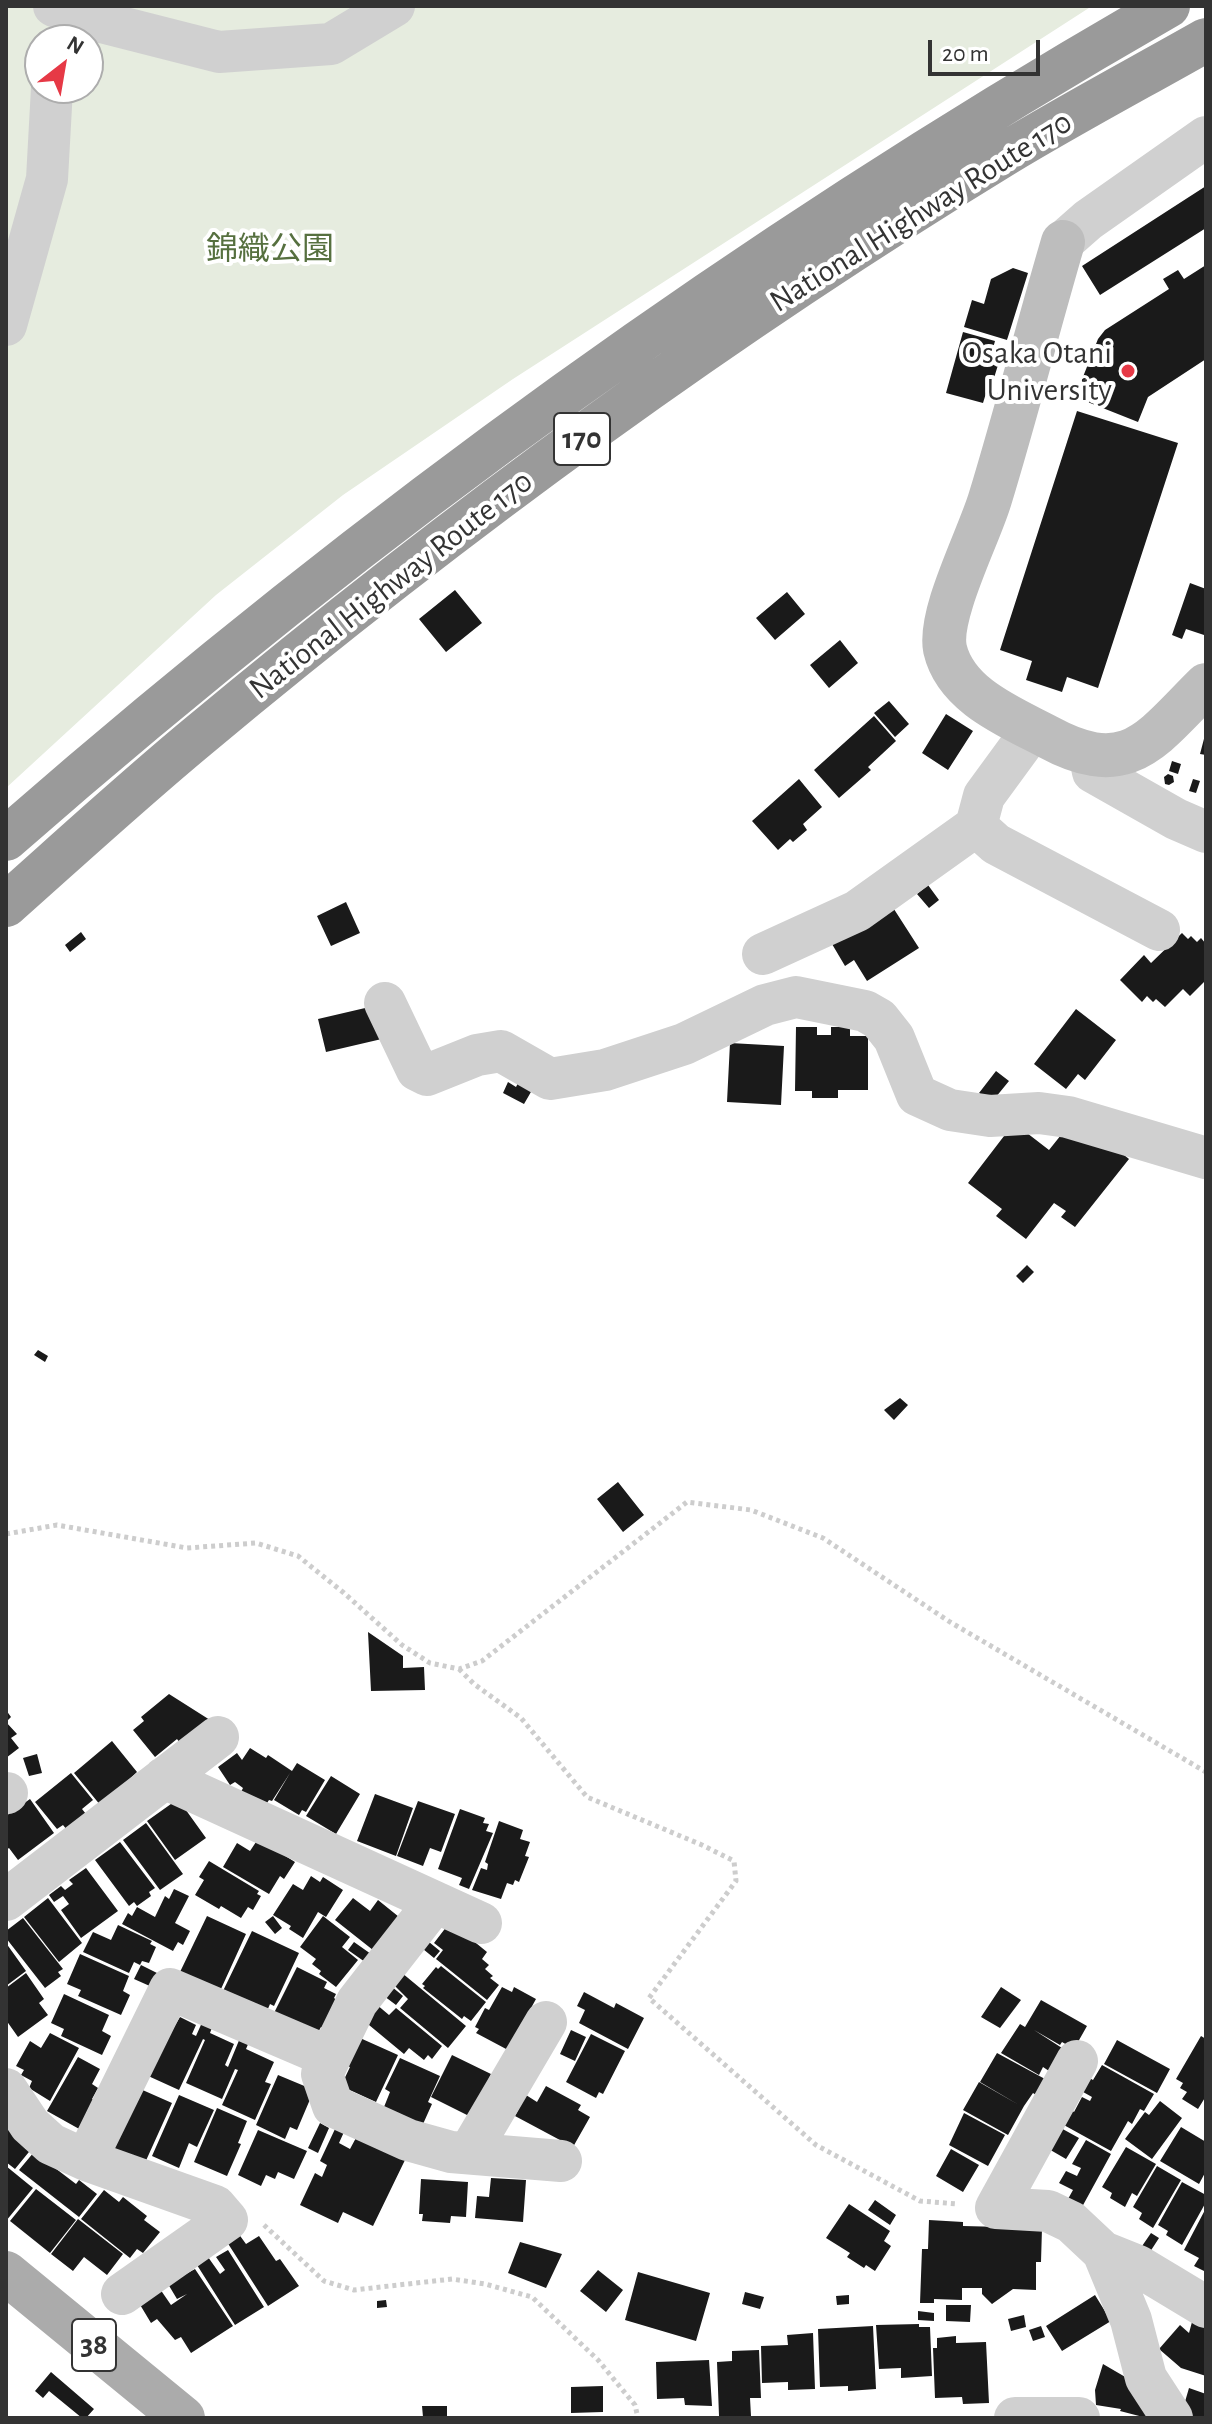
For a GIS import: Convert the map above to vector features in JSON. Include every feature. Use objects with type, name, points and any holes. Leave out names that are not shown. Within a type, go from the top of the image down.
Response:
[{"type":"highway","name":"National Highway Route 170","points":[[6,839],[133,728],[308,586],[613,358],[949,135],[1168,6]]},
{"type":"highway","name":"National Highway Route 170","points":[[6,905],[193,740],[275,673],[449,536],[590,433],[737,329],[884,231],[1007,153],[1206,40]]},
{"type":"main road","name":"38","points":[[6,2273],[183,2418]]},
{"type":"street","points":[[54,6],[105,23],[219,52],[331,44],[394,6]]},
{"type":"street","points":[[6,325],[47,179],[51,104]]},
{"type":"street","points":[[1206,137],[1088,220],[1063,242],[989,503],[947,618],[944,647],[953,670],[972,692],[996,710],[1056,742],[1096,755],[1122,754],[1145,744],[1206,685]]},
{"type":"street","points":[[763,954],[857,911],[976,826],[984,796],[1033,729]]},
{"type":"street","points":[[1089,753],[1093,772],[1176,819],[1206,832]]},
{"type":"street","points":[[976,826],[996,844],[1159,930]]},
{"type":"street","points":[[385,1003],[417,1070],[427,1075],[477,1055],[501,1051],[550,1079],[605,1070],[684,1044],[765,1005],[796,997],[865,1011],[879,1019],[894,1038],[917,1095],[950,1110],[990,1116],[1039,1113],[1068,1117],[1206,1158]]},
{"type":"street","points":[[6,1900],[218,1737]]},
{"type":"street","points":[[164,1778],[481,1923]]},
{"type":"street","points":[[435,1902],[357,2002],[329,2057],[322,2074],[333,2106],[408,2140],[451,2152],[561,2161]]},
{"type":"street","points":[[86,2160],[170,1989],[329,2057]]},
{"type":"street","points":[[469,2153],[546,2022]]},
{"type":"street","points":[[1077,2061],[996,2208],[1048,2211],[1071,2222],[1103,2252],[1138,2266],[1204,2303]]},
{"type":"street","points":[[6,2089],[30,2125],[51,2144],[86,2160],[215,2206],[227,2220],[122,2294]]},
{"type":"street","points":[[1103,2252],[1131,2320],[1146,2378],[1172,2418]]},
{"type":"street","points":[[1015,2418],[1079,2418]]},
{"type":"path","points":[[6,1534],[57,1525],[187,1548],[256,1543],[298,1556],[402,1645],[430,1663],[459,1669],[482,1661],[687,1502],[751,1510],[823,1538],[950,1622],[1206,1772]]},
{"type":"path","points":[[459,1669],[474,1684],[521,1718],[587,1797],[734,1861],[736,1881],[649,1998],[816,2145],[920,2201],[996,2208]]},
{"type":"path","points":[[227,2220],[254,2216],[324,2281],[354,2290],[452,2279],[532,2297],[598,2360],[635,2405],[638,2418]]},
{"type":"green space","name":"錦織公園","points":[[6,6],[1092,6],[513,379],[343,495],[216,595],[6,788]]},
{"type":"building","points":[[1206,186],[1206,228],[1100,295],[1082,266]]},
{"type":"building","points":[[1206,265],[1206,359],[1148,397],[1138,422],[1075,397],[1098,339],[1105,330],[1169,289],[1163,279],[1178,270],[1184,279]]},
{"type":"building","points":[[1013,268],[1028,273],[1007,340],[964,327],[972,300],[984,304],[991,279]]},
{"type":"building","points":[[963,332],[995,341],[993,364],[998,365],[983,403],[946,393]]},
{"type":"building","points":[[1077,411],[1178,443],[1098,688],[1067,677],[1062,692],[1026,680],[1032,661],[1000,650]]},
{"type":"building","points":[[1190,583],[1206,589],[1206,630],[1204,635],[1186,629],[1182,639],[1172,635]]},
{"type":"building","points":[[455,590],[482,623],[446,652],[419,619]]},
{"type":"building","points":[[787,592],[805,614],[775,640],[756,618]]},
{"type":"building","points":[[840,640],[858,663],[829,688],[810,665]]},
{"type":"building","points":[[889,701],[909,724],[895,737],[874,713]]},
{"type":"building","points":[[946,714],[973,731],[948,770],[922,753]]},
{"type":"building","points":[[874,716],[896,741],[868,767],[871,770],[839,798],[814,770]]},
{"type":"building","points":[[1206,735],[1206,755],[1200,754]]},
{"type":"building","points":[[1172,761],[1181,764],[1178,774],[1169,771]]},
{"type":"building","points":[[1168,774],[1173,776],[1174,782],[1169,785],[1165,784],[1164,777]]},
{"type":"building","points":[[799,779],[822,807],[803,824],[807,830],[778,850],[752,821]]},
{"type":"building","points":[[1193,779],[1200,781],[1196,793],[1189,791]]},
{"type":"building","points":[[928,885],[939,900],[929,908],[917,894]]},
{"type":"building","points":[[346,902],[360,933],[331,946],[317,916]]},
{"type":"building","points":[[892,906],[919,948],[867,981],[854,960],[845,966],[832,944]]},
{"type":"building","points":[[81,932],[86,939],[70,952],[65,945]]},
{"type":"building","points":[[1182,933],[1197,942],[1201,938],[1206,944],[1206,980],[1190,996],[1183,989],[1165,1007],[1147,996],[1142,1002],[1120,980],[1144,955],[1151,963]]},
{"type":"building","points":[[378,1005],[386,1038],[326,1052],[318,1019]]},
{"type":"building","points":[[1076,1009],[1116,1040],[1085,1080],[1078,1074],[1066,1089],[1034,1064]]},
{"type":"building","points":[[796,1027],[817,1027],[817,1035],[831,1035],[831,1027],[850,1027],[850,1036],[868,1036],[868,1090],[838,1090],[838,1098],[812,1098],[812,1091],[795,1091]]},
{"type":"building","points":[[730,1043],[784,1046],[781,1105],[727,1102]]},
{"type":"building","points":[[996,1071],[1009,1081],[991,1103],[979,1093]]},
{"type":"building","points":[[521,1077],[535,1085],[524,1104],[503,1093],[508,1082],[516,1087]]},
{"type":"building","points":[[1014,1123],[1049,1150],[1069,1125],[1104,1139],[1129,1159],[1075,1227],[1061,1217],[1066,1211],[1054,1203],[1026,1239],[996,1216],[1002,1209],[968,1183]]},
{"type":"building","points":[[1027,1265],[1034,1272],[1023,1283],[1016,1276]]},
{"type":"building","points":[[38,1350],[48,1356],[45,1362],[34,1355]]},
{"type":"building","points":[[900,1398],[908,1405],[894,1420],[884,1410]]},
{"type":"building","points":[[618,1482],[644,1515],[623,1532],[597,1499]]},
{"type":"building","points":[[368,1632],[403,1656],[403,1668],[424,1667],[425,1690],[371,1691]]},
{"type":"building","points":[[169,1694],[210,1720],[180,1743],[177,1739],[155,1757],[133,1730],[144,1721],[141,1717]]},
{"type":"building","points":[[6,1722],[17,1734],[11,1738],[19,1748],[6,1758]]},
{"type":"building","points":[[112,1741],[137,1772],[101,1806],[74,1773]]},
{"type":"building","points":[[250,1748],[266,1758],[268,1755],[292,1771],[297,1763],[325,1780],[306,1812],[302,1810],[299,1815],[274,1800],[290,1773],[272,1801],[269,1800],[265,1806],[241,1792],[243,1788],[235,1782],[230,1785],[218,1767],[237,1753],[242,1760]]},
{"type":"building","points":[[37,1754],[42,1773],[29,1776],[23,1758]]},
{"type":"building","points":[[71,1773],[93,1800],[82,1809],[86,1814],[67,1830],[63,1825],[57,1829],[35,1802]]},
{"type":"building","points":[[331,1776],[360,1794],[336,1834],[306,1816]]},
{"type":"building","points":[[375,1794],[413,1808],[396,1856],[357,1841]]},
{"type":"building","points":[[30,1799],[54,1833],[18,1860],[9,1848],[6,1850],[6,1816]]},
{"type":"building","points":[[178,1799],[206,1838],[175,1860],[147,1821]]},
{"type":"building","points":[[418,1801],[455,1814],[441,1852],[430,1848],[423,1866],[397,1856]]},
{"type":"building","points":[[460,1809],[485,1818],[483,1823],[489,1824],[486,1831],[493,1833],[469,1889],[459,1885],[462,1878],[438,1869]]},
{"type":"building","points":[[499,1821],[523,1830],[520,1839],[530,1842],[525,1856],[529,1857],[519,1882],[515,1880],[513,1885],[507,1883],[501,1899],[472,1890],[481,1868],[487,1870],[488,1864],[485,1862]]},
{"type":"building","points":[[146,1823],[183,1874],[160,1890],[123,1840]]},
{"type":"building","points":[[258,1839],[295,1862],[284,1879],[280,1876],[269,1894],[223,1867],[237,1843],[250,1851]]},
{"type":"building","points":[[120,1842],[155,1888],[149,1892],[151,1896],[137,1906],[134,1902],[129,1906],[95,1860]]},
{"type":"building","points":[[209,1861],[259,1891],[257,1894],[261,1896],[253,1910],[248,1907],[241,1918],[195,1895],[204,1880],[199,1877]]},
{"type":"building","points":[[86,1868],[118,1911],[81,1938],[61,1910],[69,1904],[63,1896],[54,1902],[49,1895],[61,1886],[65,1890],[73,1884],[69,1880]]},
{"type":"building","points":[[311,1876],[320,1882],[323,1877],[343,1890],[326,1917],[318,1912],[303,1938],[273,1915],[293,1884],[303,1890]]},
{"type":"building","points":[[174,1889],[189,1896],[175,1923],[190,1931],[183,1945],[178,1942],[173,1951],[122,1924],[128,1913],[132,1916],[137,1907],[155,1917],[165,1896],[169,1899]]},
{"type":"building","points":[[48,1898],[82,1943],[59,1962],[24,1917]]},
{"type":"building","points":[[353,1898],[370,1911],[378,1900],[404,1921],[378,1954],[335,1920]]},
{"type":"building","points":[[207,1916],[246,1934],[221,1989],[180,1972]]},
{"type":"building","points":[[273,1916],[282,1928],[275,1934],[265,1922]]},
{"type":"building","points":[[323,1916],[350,1937],[342,1947],[358,1960],[336,1987],[319,1974],[321,1971],[312,1964],[316,1959],[300,1947]]},
{"type":"building","points":[[23,1918],[63,1969],[58,1972],[61,1976],[45,1988],[6,1938],[6,1931]]},
{"type":"building","points":[[118,1925],[152,1941],[150,1944],[156,1947],[149,1963],[142,1961],[140,1965],[134,1962],[129,1973],[83,1952],[93,1932],[111,1940]]},
{"type":"building","points":[[447,1926],[460,1930],[487,1952],[482,1959],[489,1965],[485,1969],[499,1985],[487,2000],[436,1959],[443,1950],[434,1943]]},
{"type":"building","points":[[252,1931],[299,1953],[274,2006],[270,2004],[267,2011],[223,1991]]},
{"type":"building","points":[[354,1942],[371,1954],[365,1962],[348,1950]]},
{"type":"building","points":[[429,1942],[440,1951],[434,1958],[423,1949]]},
{"type":"building","points":[[6,1943],[26,1971],[6,1986]]},
{"type":"building","points":[[80,1954],[129,1976],[123,1991],[130,1995],[121,2015],[78,1996],[81,1990],[67,1984]]},
{"type":"building","points":[[141,1965],[159,1974],[152,1987],[134,1979]]},
{"type":"building","points":[[441,1966],[486,2002],[471,2021],[464,2016],[462,2019],[423,1988],[425,1986],[422,1984],[436,1967]]},
{"type":"building","points":[[297,1967],[327,1982],[324,1988],[336,1994],[334,1998],[338,2001],[325,2029],[321,2027],[316,2036],[273,2015]]},
{"type":"building","points":[[26,1973],[44,1999],[39,2003],[48,2015],[18,2037],[6,2020],[6,1988]]},
{"type":"building","points":[[402,1973],[466,2026],[448,2048],[400,2008],[408,1999],[393,1984]]},
{"type":"building","points":[[391,1986],[403,1996],[396,2005],[384,1996]]},
{"type":"building","points":[[502,1987],[512,1992],[514,1987],[536,1999],[508,2050],[476,2033],[479,2029],[475,2027]]},
{"type":"building","points":[[1001,1987],[1021,2000],[1000,2028],[981,2017]]},
{"type":"building","points":[[584,1992],[614,2008],[616,2003],[644,2018],[628,2049],[579,2023],[585,2010],[577,2006]]},
{"type":"building","points":[[64,1994],[109,2015],[102,2031],[111,2036],[102,2055],[61,2036],[64,2029],[51,2023]]},
{"type":"building","points":[[1041,2000],[1087,2026],[1074,2049],[1034,2030],[1062,2048],[1049,2071],[1043,2067],[1039,2075],[1001,2053],[1020,2024],[1025,2027]]},
{"type":"building","points":[[376,2004],[389,2015],[396,2008],[442,2046],[432,2059],[428,2055],[424,2060],[409,2048],[404,2054],[363,2020]]},
{"type":"building","points":[[180,2017],[196,2025],[192,2034],[196,2036],[204,2018],[214,2022],[210,2033],[234,2044],[225,2065],[228,2067],[240,2038],[249,2042],[246,2049],[274,2062],[265,2082],[271,2084],[255,2120],[222,2105],[238,2070],[235,2069],[222,2099],[186,2083],[203,2039],[179,2090],[146,2075]]},
{"type":"building","points":[[571,2030],[586,2037],[575,2061],[560,2054]]},
{"type":"building","points":[[50,2033],[79,2048],[50,2101],[29,2088],[32,2081],[21,2075],[24,2070],[16,2066],[30,2041],[41,2048]]},
{"type":"building","points":[[591,2034],[625,2051],[603,2094],[599,2092],[596,2098],[566,2082]]},
{"type":"building","points":[[1201,2036],[1206,2039],[1206,2096],[1198,2109],[1182,2099],[1187,2092],[1180,2088],[1183,2083],[1176,2079]]},
{"type":"building","points":[[360,2038],[398,2055],[376,2102],[341,2086],[350,2067],[342,2064]]},
{"type":"building","points":[[1117,2040],[1170,2069],[1157,2093],[1104,2064]]},
{"type":"building","points":[[997,2053],[1045,2079],[1036,2095],[1033,2093],[1024,2106],[1008,2135],[963,2110],[979,2082],[1019,2105],[980,2082]]},
{"type":"building","points":[[452,2055],[491,2074],[471,2117],[431,2097]]},
{"type":"building","points":[[78,2057],[100,2069],[92,2084],[98,2088],[92,2099],[97,2102],[81,2130],[47,2111]]},
{"type":"building","points":[[400,2058],[440,2076],[419,2133],[384,2107],[390,2092],[385,2089]]},
{"type":"building","points":[[1102,2065],[1154,2094],[1144,2111],[1140,2109],[1132,2124],[1128,2121],[1111,2151],[1062,2124],[1070,2109],[1074,2112],[1082,2097],[1090,2101],[1092,2097],[1076,2088],[1084,2075],[1093,2080]]},
{"type":"building","points":[[278,2075],[314,2090],[297,2130],[290,2127],[285,2139],[256,2125]]},
{"type":"building","points":[[546,2086],[581,2105],[578,2110],[590,2117],[573,2147],[515,2116],[526,2095],[537,2102]]},
{"type":"building","points":[[138,2088],[172,2103],[144,2165],[113,2151]]},
{"type":"building","points":[[179,2095],[214,2110],[197,2147],[189,2143],[179,2168],[152,2156]]},
{"type":"building","points":[[1160,2101],[1182,2118],[1152,2159],[1125,2139],[1145,2112],[1149,2115]]},
{"type":"building","points":[[217,2108],[247,2121],[227,2176],[194,2162]]},
{"type":"building","points":[[964,2113],[1005,2135],[988,2166],[949,2145]]},
{"type":"building","points":[[6,2123],[33,2147],[15,2169],[6,2162]]},
{"type":"building","points":[[320,2123],[329,2128],[318,2153],[308,2148]]},
{"type":"building","points":[[1059,2127],[1079,2138],[1066,2159],[1047,2148]]},
{"type":"building","points":[[1181,2127],[1206,2142],[1206,2171],[1199,2184],[1160,2161]]},
{"type":"building","points":[[335,2129],[344,2132],[339,2143],[350,2149],[357,2136],[405,2160],[373,2226],[343,2212],[338,2223],[300,2205],[315,2173],[322,2177],[327,2165],[320,2161]]},
{"type":"building","points":[[258,2130],[307,2151],[294,2179],[278,2172],[275,2179],[266,2175],[261,2186],[238,2175]]},
{"type":"building","points":[[1086,2140],[1111,2154],[1082,2207],[1068,2199],[1073,2190],[1059,2183],[1066,2171],[1077,2176],[1081,2168],[1072,2164]]},
{"type":"building","points":[[1126,2147],[1156,2164],[1137,2196],[1132,2193],[1125,2207],[1110,2198],[1112,2193],[1102,2187]]},
{"type":"building","points":[[951,2149],[979,2165],[963,2192],[936,2176]]},
{"type":"building","points":[[34,2152],[76,2184],[79,2180],[97,2194],[79,2217],[19,2170]]},
{"type":"building","points":[[6,2166],[33,2188],[6,2221]]},
{"type":"building","points":[[1157,2166],[1181,2180],[1153,2228],[1139,2219],[1142,2213],[1133,2207]]},
{"type":"building","points":[[491,2178],[526,2180],[523,2222],[475,2218],[477,2196],[489,2197]]},
{"type":"building","points":[[421,2179],[468,2182],[466,2217],[451,2216],[450,2223],[422,2221],[423,2214],[419,2214]]},
{"type":"building","points":[[1182,2182],[1206,2195],[1206,2202],[1182,2245],[1166,2235],[1168,2231],[1158,2225]]},
{"type":"building","points":[[36,2189],[76,2220],[50,2253],[10,2221]]},
{"type":"building","points":[[104,2190],[119,2202],[123,2197],[147,2216],[144,2220],[160,2232],[143,2253],[137,2249],[130,2258],[81,2219]]},
{"type":"building","points":[[875,2200],[896,2215],[890,2225],[868,2210]]},
{"type":"building","points":[[849,2204],[890,2231],[884,2241],[891,2246],[875,2271],[847,2257],[850,2253],[826,2238]]},
{"type":"building","points":[[1206,2208],[1206,2272],[1194,2266],[1199,2258],[1184,2250]]},
{"type":"building","points":[[78,2219],[123,2254],[107,2275],[84,2257],[73,2271],[51,2254]]},
{"type":"building","points":[[929,2220],[963,2222],[963,2226],[1042,2228],[1041,2262],[1036,2262],[1036,2290],[1013,2289],[992,2304],[982,2294],[982,2288],[962,2288],[962,2300],[934,2299],[934,2303],[920,2303],[922,2249],[928,2249]]},
{"type":"building","points":[[238,2233],[246,2244],[259,2236],[299,2286],[268,2306],[227,2242]]},
{"type":"building","points":[[1151,2233],[1159,2238],[1148,2255],[1140,2249]]},
{"type":"building","points":[[520,2242],[562,2254],[546,2288],[508,2273]]},
{"type":"building","points":[[228,2250],[264,2307],[235,2325],[197,2265],[208,2257],[220,2274],[225,2270],[216,2257]]},
{"type":"building","points":[[195,2269],[233,2326],[191,2353],[181,2337],[175,2340],[157,2319],[151,2323],[139,2303],[160,2289],[171,2305],[187,2294],[177,2299],[168,2284]]},
{"type":"building","points":[[598,2270],[623,2290],[606,2312],[580,2291]]},
{"type":"building","points":[[638,2272],[710,2293],[696,2341],[625,2320]]},
{"type":"building","points":[[745,2292],[764,2297],[760,2309],[742,2304]]},
{"type":"building","points":[[849,2295],[849,2304],[837,2305],[836,2296]]},
{"type":"building","points":[[1095,2295],[1111,2321],[1062,2351],[1046,2326]]},
{"type":"building","points":[[386,2300],[387,2307],[377,2308],[377,2301]]},
{"type":"building","points":[[946,2305],[971,2305],[970,2322],[946,2321]]},
{"type":"building","points":[[918,2311],[934,2313],[934,2321],[918,2320]]},
{"type":"building","points":[[1024,2315],[1026,2327],[1011,2331],[1008,2319]]},
{"type":"building","points":[[1192,2322],[1206,2327],[1206,2376],[1181,2368],[1159,2349],[1180,2325],[1189,2333]]},
{"type":"building","points":[[919,2324],[919,2327],[930,2327],[932,2376],[901,2378],[901,2368],[879,2369],[876,2325]]},
{"type":"building","points":[[873,2326],[876,2389],[848,2391],[848,2386],[820,2387],[818,2329]]},
{"type":"building","points":[[1041,2326],[1045,2337],[1033,2341],[1029,2330]]},
{"type":"building","points":[[813,2333],[815,2389],[788,2390],[788,2382],[762,2383],[761,2346],[788,2345],[787,2335]]},
{"type":"building","points":[[956,2336],[956,2343],[986,2342],[989,2403],[963,2404],[962,2397],[935,2398],[933,2348],[937,2348],[937,2338]]},
{"type":"building","points":[[759,2350],[761,2398],[750,2398],[751,2416],[719,2416],[717,2362],[732,2361],[732,2351]]},
{"type":"building","points":[[709,2360],[712,2406],[685,2405],[684,2398],[657,2399],[656,2362]]},
{"type":"building","points":[[1103,2364],[1139,2385],[1150,2407],[1147,2418],[1096,2405],[1095,2390]]},
{"type":"building","points":[[51,2372],[94,2409],[86,2418],[49,2391],[43,2398],[35,2391]]},
{"type":"building","points":[[603,2386],[603,2412],[571,2413],[571,2387]]},
{"type":"building","points":[[1189,2388],[1206,2394],[1206,2418],[1195,2418],[1182,2412]]},
{"type":"building","points":[[422,2406],[447,2406],[447,2417],[423,2417]]},
{"type":"place","name":"Osaka Otani University","points":[[1128,371]]}]
